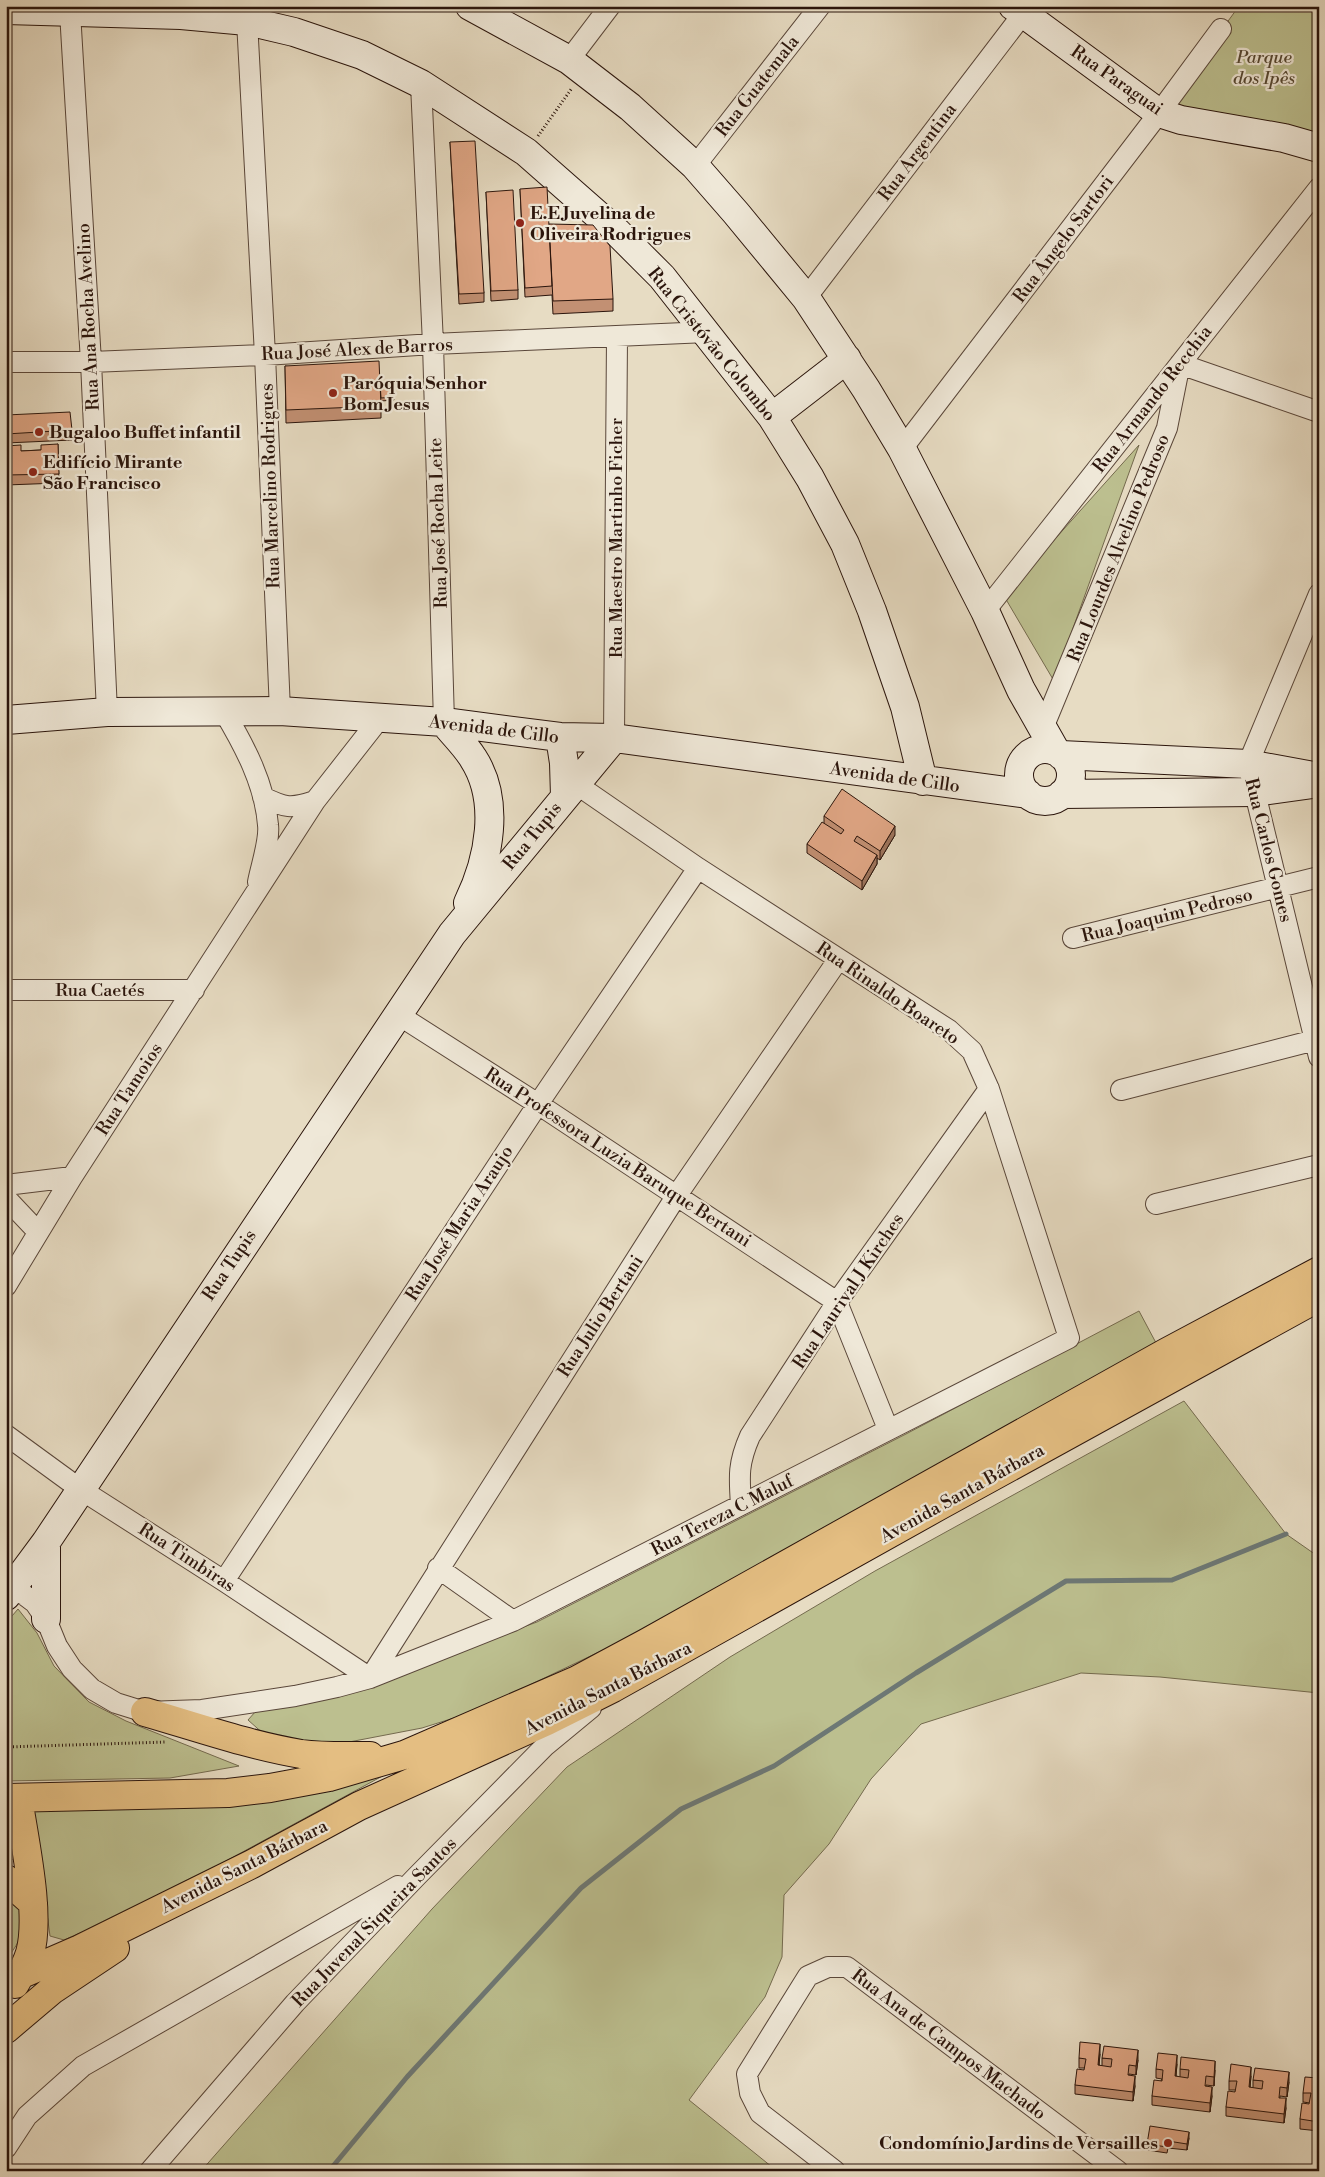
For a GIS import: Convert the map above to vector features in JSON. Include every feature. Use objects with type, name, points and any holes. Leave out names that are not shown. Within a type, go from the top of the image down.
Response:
[{"type":"main road","points":[[470,6],[576,66],[630,107],[695,166],[806,298],[866,388],[902,449],[984,611],[1021,690],[1042,750],[1070,770],[1071,778],[1062,794],[1056,798],[1041,800],[1028,794],[1022,787],[1020,769],[1042,750],[1248,764],[1319,777]]},
{"type":"main road","name":"Rua Paraguai","points":[[1022,9],[1160,113],[1181,120],[1284,138],[1319,148]]},
{"type":"main road","name":"Rua Cristóvão Colombo","points":[[6,10],[181,15],[247,21],[294,32],[362,55],[421,84],[526,152],[617,232],[662,277],[772,416],[810,478],[848,553],[872,612],[905,707],[923,781]]},
{"type":"main road","points":[[772,416],[847,359]]},
{"type":"main road","points":[[819,381],[866,388]]},
{"type":"main road","name":"Avenida de Cillo","points":[[6,720],[107,712],[223,710],[280,711],[444,722],[560,737],[614,738],[1028,794]]},
{"type":"main road","name":"Rua Tupis","points":[[444,722],[474,758],[485,785],[490,812],[488,846],[476,886],[452,934]]},
{"type":"main road","points":[[560,737],[570,790]]},
{"type":"main road","name":"Rua Tupis","points":[[8,1594],[46,1542],[452,934],[614,738]]},
{"type":"main road","name":"Avenida de Cillo","points":[[978,788],[1042,750]]},
{"type":"main road","points":[[1062,794],[1254,792],[1319,783]]},
{"type":"main road","points":[[488,846],[492,855],[508,866]]},
{"type":"main road","points":[[1174,1362],[1319,1271]]},
{"type":"main road","points":[[1174,1362],[1319,1297]]},
{"type":"main road","name":"Avenida Santa Bárbara","points":[[13,1978],[80,1949],[252,1864],[359,1806],[548,1721],[613,1688],[1174,1362]]},
{"type":"main road","name":"Avenida Santa Bárbara","points":[[6,1999],[13,1978],[30,1953],[33,1933],[33,1903],[12,1798],[228,1793],[311,1781],[404,1755],[577,1680],[1174,1362]]},
{"type":"main road","points":[[46,1542],[46,1619]]},
{"type":"main road","points":[[145,1712],[240,1740],[301,1754],[325,1756],[404,1755]]},
{"type":"main road","points":[[6,2029],[52,1990],[96,1960],[252,1864]]},
{"type":"main road","points":[[6,1879],[33,1903]]},
{"type":"street","points":[[576,66],[610,6]]},
{"type":"street","name":"Rua Guatemala","points":[[695,166],[820,6]]},
{"type":"street","name":"Rua Argentina","points":[[806,298],[1022,9]]},
{"type":"street","name":"Rua Ana Rocha Avelino","points":[[70,12],[91,362],[107,712]]},
{"type":"street","name":"Rua Marcelino Rodrigues","points":[[247,21],[265,354],[280,711]]},
{"type":"street","name":"Rua Ângelo Sartori","points":[[902,449],[1160,113],[1221,29]]},
{"type":"street","name":"Rua José Rocha Leite","points":[[421,84],[433,344],[444,722]]},
{"type":"street","name":"Rua Armando Recchia","points":[[984,611],[1319,188]]},
{"type":"street","name":"Rua José Alex de Barros","points":[[6,362],[91,362],[707,332]]},
{"type":"street","name":"Rua Maestro Martinho Ficher","points":[[614,738],[617,337]]},
{"type":"street","points":[[1180,364],[1319,412]]},
{"type":"street","name":"Rua Lourdes Alvelino Pedroso","points":[[1042,750],[1167,428],[1180,364]]},
{"type":"street","name":"Rua Carlos Gomes","points":[[1317,1045],[1248,764],[1319,594]]},
{"type":"street","name":"Rua Tamoios","points":[[223,710],[250,758],[263,797],[269,826],[256,894]]},
{"type":"street","name":"Rua Tamoios","points":[[6,1286],[72,1177],[315,801],[380,718]]},
{"type":"street","name":"Rua Rinaldo Boareto","points":[[570,790],[698,868],[949,1030],[972,1051],[988,1089],[1069,1338]]},
{"type":"street","points":[[263,797],[281,806],[295,808],[315,801]]},
{"type":"street","name":"Rua José Maria Araujo","points":[[224,1581],[538,1104],[698,868]]},
{"type":"street","name":"Rua Joaquim Pedroso","points":[[1073,938],[1319,877]]},
{"type":"street","name":"Rua Julio Bertani","points":[[370,1678],[438,1568],[677,1195],[838,960]]},
{"type":"street","name":"Rua Caetés","points":[[6,990],[194,990]]},
{"type":"street","name":"Rua Professora Luzia Baruque Bertani","points":[[397,1014],[538,1104],[837,1302]]},
{"type":"street","points":[[1121,1090],[1317,1045]]},
{"type":"street","name":"Rua Laurival J Kirches","points":[[741,1505],[739,1477],[741,1456],[750,1436],[837,1302],[988,1089]]},
{"type":"street","points":[[1156,1204],[1319,1165]]},
{"type":"street","points":[[6,1185],[72,1177]]},
{"type":"street","points":[[6,1198],[38,1232]]},
{"type":"street","points":[[837,1302],[888,1429]]},
{"type":"street","name":"Rua Tereza C Maluf","points":[[8,1594],[22,1594],[34,1603],[46,1619],[57,1646],[72,1668],[92,1688],[116,1703],[145,1712],[202,1710],[295,1696],[370,1678],[514,1621],[1069,1338]]},
{"type":"street","name":"Rua Timbiras","points":[[6,1436],[80,1489],[224,1581],[370,1678]]},
{"type":"street","points":[[438,1568],[514,1621]]},
{"type":"street","name":"Rua Juvenal Siqueira Santos","points":[[150,2171],[295,2003],[545,1746],[613,1688]]},
{"type":"street","points":[[6,2148],[27,2116],[83,2066],[417,1876]]},
{"type":"street","name":"Rua Ana de Campos Machado","points":[[835,2171],[760,2113],[750,2093],[747,2074],[808,1976],[828,1967],[847,1967],[1118,2171]]},
{"type":"street","points":[[1089,2149],[1096,2171]]},
{"type":"path","points":[[526,152],[576,66]]},
{"type":"path","points":[[6,1747],[172,1742]]},
{"type":"green space","name":"Parque dos Ipês","points":[[1239,6],[1319,6],[1319,135],[1165,108]]},
{"type":"green space","points":[[1139,445],[1054,681],[1004,596]]},
{"type":"green space","points":[[1139,1311],[1163,1356],[683,1612],[473,1712],[422,1728],[323,1747],[266,1736],[248,1720],[263,1703],[368,1684],[537,1622],[906,1434]]},
{"type":"green space","points":[[1184,1401],[1286,1534],[1319,1557],[1319,1693],[1160,1677],[1081,1673],[921,1724],[871,1779],[829,1844],[784,1895],[782,1957],[765,1997],[689,2100],[777,2171],[201,2171],[432,1909],[567,1767],[730,1657],[875,1571]]},
{"type":"green space","points":[[18,1609],[37,1633],[54,1666],[89,1702],[126,1721],[239,1766],[170,1778],[6,1781],[6,1623]]},
{"type":"green space","points":[[388,1773],[145,1905],[64,1940],[50,1936],[33,1809]]},
{"type":"green space","points":[[6,1810],[18,1864],[6,1854]]},
{"type":"green space","points":[[6,1883],[15,1894],[18,1902],[21,1925],[19,1940],[6,1961]]},
{"type":"building","points":[[475,141],[484,293],[459,294],[450,142]]},
{"type":"building","points":[[547,187],[552,286],[525,288],[520,189]]},
{"type":"building","points":[[513,190],[518,290],[491,291],[486,192]]},
{"type":"building","points":[[549,224],[593,225],[610,246],[613,299],[553,301]]},
{"type":"building","name":"Paróquia Senhor Bom Jesus","points":[[379,361],[381,406],[286,410],[285,366]]},
{"type":"building","points":[[393,381],[394,397],[381,398],[380,382]]},
{"type":"building","points":[[70,412],[72,430],[6,434],[6,415]]},
{"type":"building","name":"Edifício Mirante São Francisco","points":[[58,444],[59,474],[6,475],[6,446],[21,445],[21,451],[41,450],[41,445]]},
{"type":"building","points":[[842,789],[895,826],[880,851],[857,836],[854,841],[877,855],[862,881],[807,844],[822,822],[841,834],[844,830],[824,816]]},
{"type":"building","points":[[1080,2042],[1100,2044],[1098,2065],[1111,2067],[1112,2059],[1102,2058],[1104,2046],[1138,2050],[1136,2066],[1129,2065],[1128,2075],[1135,2076],[1133,2092],[1075,2085],[1077,2069],[1084,2070],[1086,2059],[1079,2058]]},
{"type":"building","points":[[1158,2053],[1177,2055],[1175,2076],[1188,2078],[1189,2070],[1180,2069],[1181,2057],[1215,2061],[1214,2077],[1206,2076],[1205,2086],[1212,2087],[1210,2103],[1152,2096],[1154,2080],[1162,2081],[1163,2070],[1156,2069]]},
{"type":"building","points":[[1231,2064],[1251,2067],[1249,2087],[1262,2089],[1263,2081],[1253,2080],[1255,2068],[1289,2072],[1287,2088],[1280,2087],[1279,2098],[1286,2098],[1284,2114],[1226,2107],[1228,2091],[1235,2092],[1237,2081],[1229,2081]]},
{"type":"building","points":[[1305,2077],[1319,2078],[1319,2122],[1300,2119],[1302,2103],[1309,2104],[1311,2093],[1303,2093]]},
{"type":"building","points":[[1150,2126],[1189,2132],[1187,2144],[1168,2141],[1167,2147],[1147,2144]]},
{"type":"waterway","points":[[329,2171],[407,2077],[581,1888],[681,1809],[774,1766],[916,1673],[1066,1581],[1172,1580],[1286,1534]]},
{"type":"place","name":"E.E Juvelina de Oliveira Rodrigues","points":[[520,223]]},
{"type":"place","name":"Paróquia Senhor Bom Jesus","points":[[333,393]]},
{"type":"place","name":"Bugaloo Buffet infantil","points":[[39,432]]},
{"type":"place","name":"Edifício Mirante São Francisco","points":[[33,472]]},
{"type":"place","name":"Condomínio Jardins de Versailles","points":[[1168,2143]]}]
